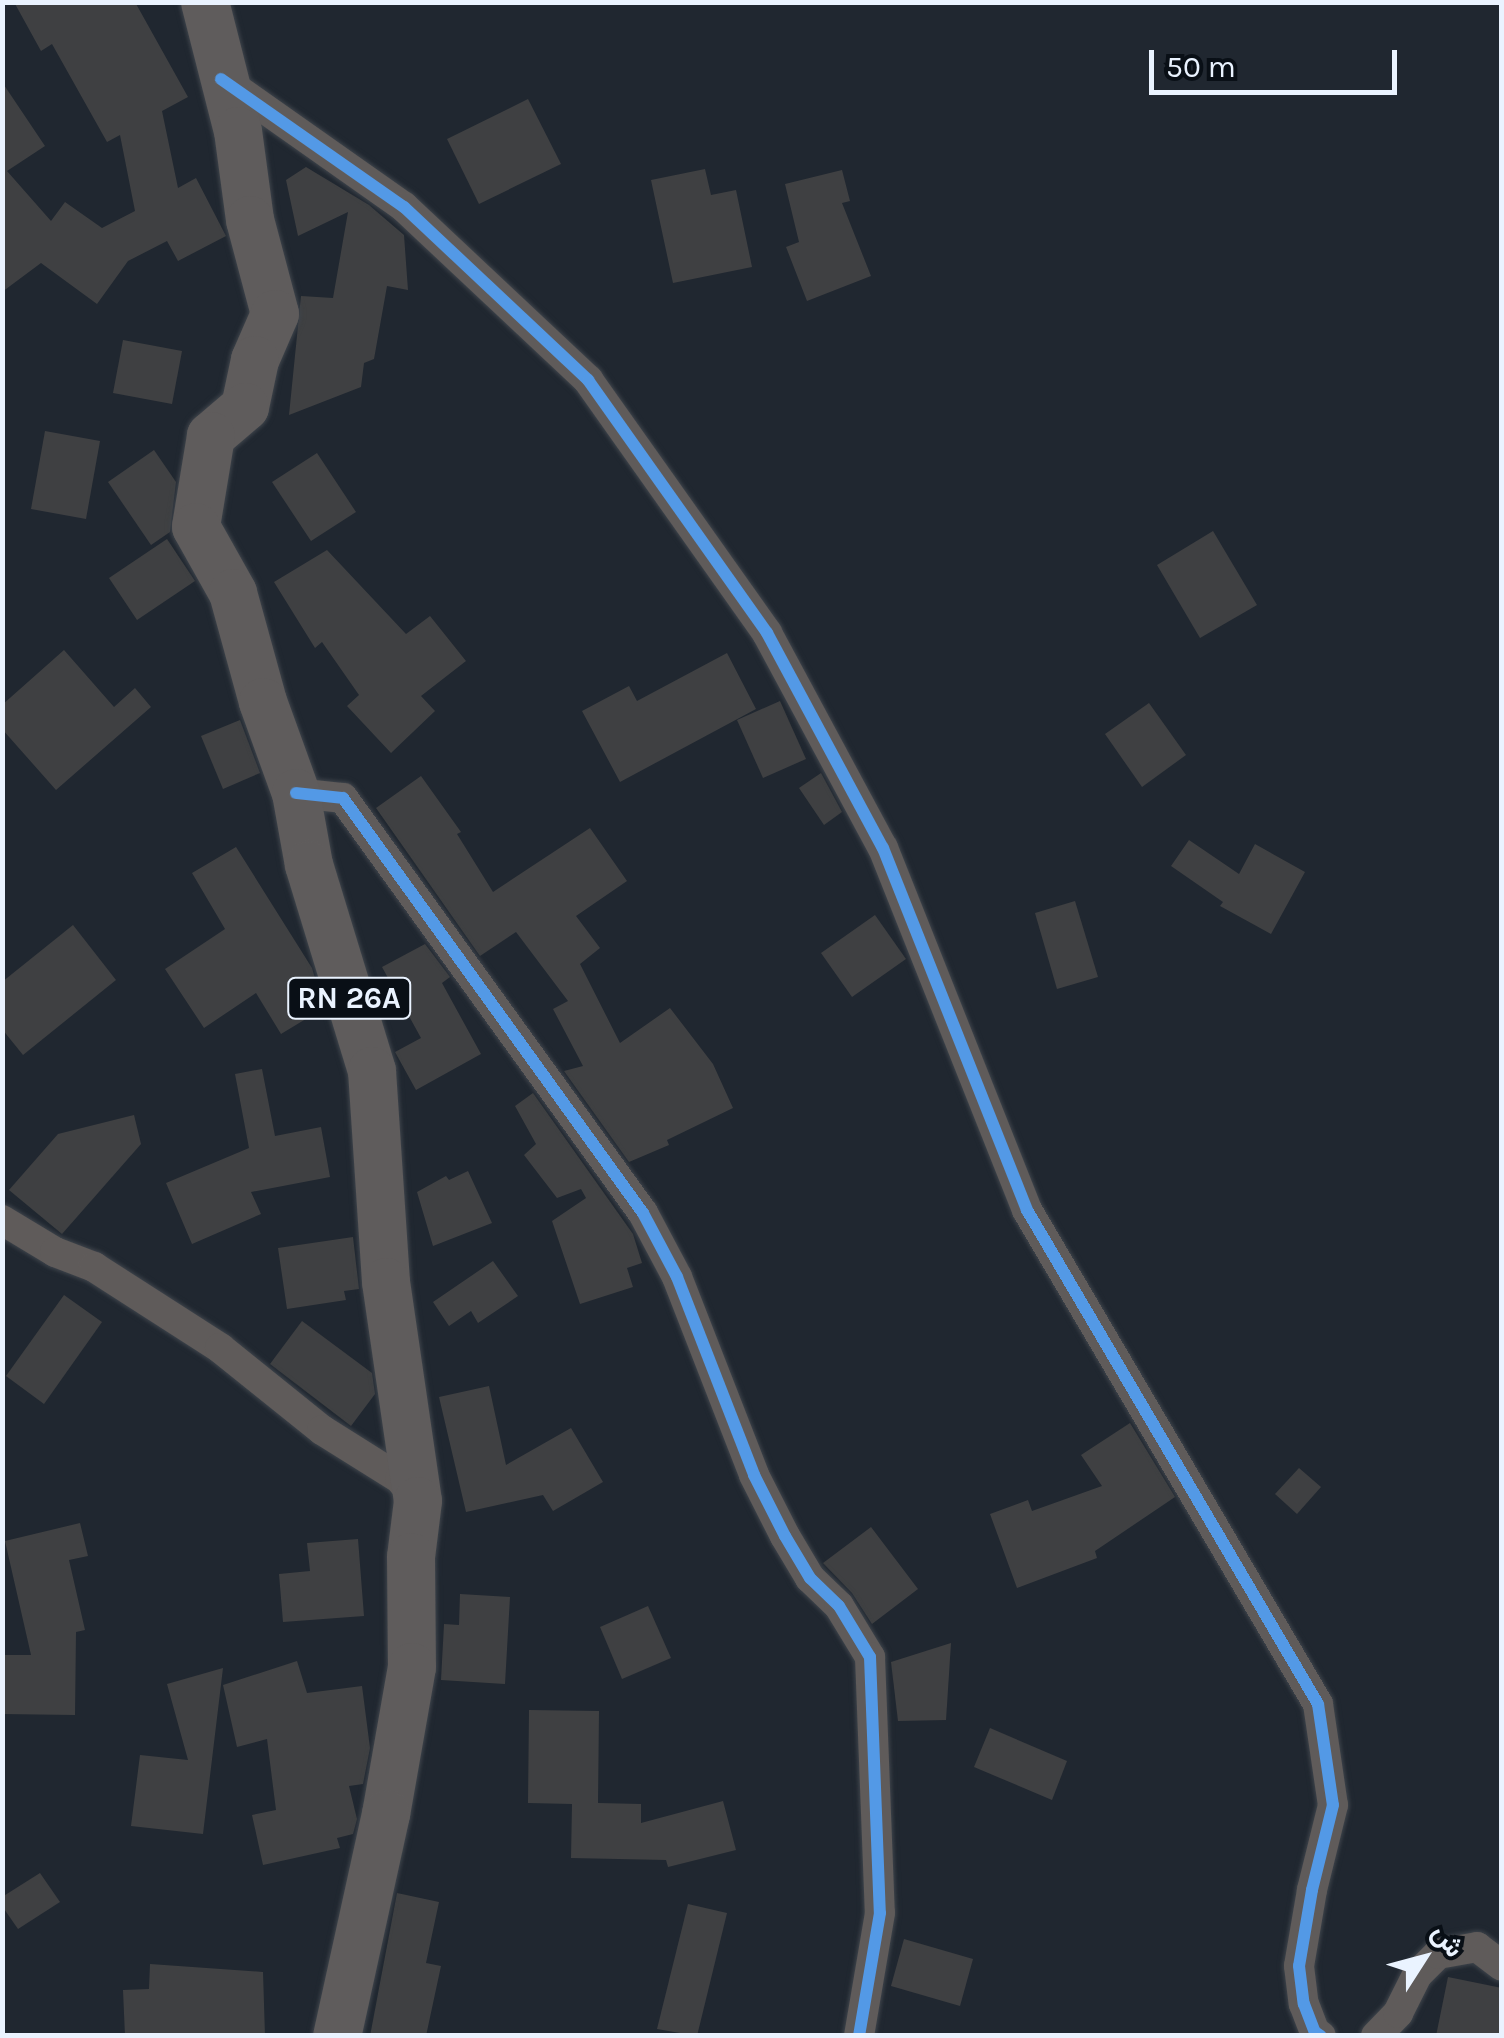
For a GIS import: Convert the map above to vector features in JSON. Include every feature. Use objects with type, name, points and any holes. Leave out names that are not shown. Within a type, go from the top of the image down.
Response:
[{"type":"main road","name":"RN 26A","points":[[205,2],[221,79],[238,131],[250,220],[275,314],[255,360],[245,408],[211,436],[196,527],[233,593],[262,702],[296,793],[309,866],[372,1071],[386,1282],[418,1500],[411,1558],[412,1667],[386,1814],[337,2036]]},
{"type":"street","points":[[221,79],[404,206],[588,380],[767,633],[883,848],[1026,1210],[1318,1704],[1334,1805],[1312,1890],[1300,1966],[1304,2004],[1315,2032],[1321,2036]]},
{"type":"street","points":[[296,793],[343,798],[643,1213],[678,1277],[770,1505],[810,1578],[839,1606],[870,1657],[880,1913],[860,2036]]},
{"type":"street","points":[[2,1220],[55,1252],[94,1267],[220,1348],[322,1430],[400,1478],[418,1500]]},
{"type":"street","points":[[1376,2036],[1398,2013],[1417,1975],[1438,1954],[1477,1947],[1502,1966]]},
{"type":"building","points":[[14,2],[135,2],[188,97],[162,111],[178,188],[196,178],[226,236],[178,261],[167,241],[128,261],[97,304],[41,263],[2,292],[2,82],[45,146],[7,171],[51,221],[65,202],[102,228],[135,211],[120,135],[107,142],[52,44],[41,51]]},
{"type":"building","points":[[528,99],[561,164],[479,204],[447,139]]},
{"type":"building","points":[[306,167],[369,205],[404,235],[408,290],[387,286],[374,359],[364,363],[361,387],[289,415],[301,296],[333,298],[348,212],[298,236],[286,180]]},
{"type":"building","points":[[705,169],[711,195],[736,190],[752,267],[673,283],[651,180]]},
{"type":"building","points":[[842,170],[850,201],[842,203],[871,276],[807,301],[786,247],[799,242],[785,184]]},
{"type":"building","points":[[123,340],[182,351],[172,404],[113,393]]},
{"type":"building","points":[[45,431],[100,441],[86,519],[31,509]]},
{"type":"building","points":[[154,450],[176,482],[170,532],[151,545],[108,482]]},
{"type":"building","points":[[317,453],[356,512],[311,541],[272,482]]},
{"type":"building","points":[[1213,531],[1257,605],[1200,638],[1157,565]]},
{"type":"building","points":[[167,539],[195,581],[137,620],[109,578]]},
{"type":"building","points":[[327,550],[406,634],[430,616],[466,661],[421,696],[435,711],[391,753],[347,706],[359,695],[322,642],[315,648],[274,582]]},
{"type":"building","points":[[64,650],[114,707],[135,688],[151,707],[56,790],[2,729],[2,705]]},
{"type":"building","points":[[727,653],[756,709],[620,782],[582,711],[629,686],[637,701]]},
{"type":"building","points":[[780,701],[806,759],[763,778],[737,720]]},
{"type":"building","points":[[1149,703],[1186,755],[1142,787],[1105,734]]},
{"type":"building","points":[[240,720],[260,773],[223,789],[201,736]]},
{"type":"building","points":[[821,773],[842,812],[824,825],[799,788]]},
{"type":"building","points":[[421,776],[461,832],[457,834],[493,892],[590,828],[627,881],[576,916],[600,948],[580,964],[620,1043],[670,1008],[713,1064],[733,1108],[667,1140],[669,1145],[629,1162],[564,1071],[583,1066],[553,1009],[568,1001],[516,932],[480,956],[376,808]]},
{"type":"building","points":[[1189,840],[1239,874],[1255,844],[1305,872],[1271,934],[1220,906],[1223,902],[1171,866]]},
{"type":"building","points":[[236,847],[312,968],[324,1008],[281,1034],[256,993],[204,1028],[165,969],[225,929],[192,873]]},
{"type":"building","points":[[1075,901],[1098,977],[1057,989],[1035,913]]},
{"type":"building","points":[[875,915],[906,959],[852,997],[821,953]]},
{"type":"building","points":[[73,925],[116,980],[23,1055],[2,1029],[2,982]]},
{"type":"building","points":[[425,944],[450,977],[442,983],[481,1054],[416,1090],[395,1052],[421,1038],[382,967]]},
{"type":"building","points":[[262,1069],[275,1136],[321,1127],[330,1177],[251,1192],[261,1214],[192,1244],[166,1183],[249,1148],[235,1074]]},
{"type":"building","points":[[533,1093],[633,1234],[642,1263],[627,1268],[633,1287],[580,1304],[552,1221],[586,1198],[581,1189],[557,1198],[524,1155],[536,1144],[515,1106]]},
{"type":"building","points":[[134,1115],[141,1144],[62,1234],[9,1190],[58,1134]]},
{"type":"building","points":[[468,1171],[492,1223],[433,1246],[417,1192],[446,1176],[449,1180]]},
{"type":"building","points":[[353,1237],[359,1289],[344,1291],[346,1300],[287,1309],[278,1248]]},
{"type":"building","points":[[493,1261],[518,1296],[478,1323],[471,1311],[449,1326],[433,1302]]},
{"type":"building","points":[[64,1295],[102,1322],[44,1404],[6,1376]]},
{"type":"building","points":[[302,1321],[372,1373],[375,1394],[351,1426],[270,1364]]},
{"type":"building","points":[[489,1386],[506,1465],[571,1428],[603,1482],[553,1511],[543,1495],[466,1512],[439,1397]]},
{"type":"building","points":[[1130,1423],[1175,1497],[1095,1551],[1097,1558],[1017,1588],[990,1514],[1028,1500],[1032,1511],[1102,1486],[1081,1455]]},
{"type":"building","points":[[1299,1468],[1321,1487],[1297,1514],[1275,1494]]},
{"type":"building","points":[[80,1523],[88,1556],[69,1560],[85,1630],[76,1632],[75,1715],[2,1714],[2,1655],[31,1655],[5,1541]]},
{"type":"building","points":[[871,1527],[918,1589],[872,1624],[852,1593],[823,1563]]},
{"type":"building","points":[[358,1539],[364,1616],[283,1622],[279,1574],[310,1571],[307,1543]]},
{"type":"building","points":[[460,1594],[510,1597],[505,1684],[441,1680],[444,1624],[459,1625]]},
{"type":"building","points":[[648,1606],[671,1658],[622,1679],[600,1627]]},
{"type":"building","points":[[951,1643],[946,1720],[898,1721],[891,1662]]},
{"type":"building","points":[[297,1661],[307,1693],[362,1686],[370,1748],[363,1784],[349,1786],[357,1819],[353,1834],[337,1838],[340,1848],[263,1865],[252,1815],[276,1810],[267,1739],[237,1747],[223,1685]]},
{"type":"building","points":[[223,1668],[203,1834],[131,1826],[140,1755],[188,1760],[167,1684]]},
{"type":"building","points":[[529,1710],[599,1711],[598,1803],[641,1804],[641,1823],[723,1801],[736,1850],[668,1867],[666,1860],[571,1858],[572,1804],[528,1803]]},
{"type":"building","points":[[990,1728],[1067,1761],[1052,1800],[974,1767]]},
{"type":"building","points":[[40,1873],[60,1902],[18,1929],[2,1906],[2,1897]]},
{"type":"building","points":[[397,1893],[439,1902],[426,1963],[441,1966],[426,2036],[370,2036]]},
{"type":"building","points":[[688,1904],[727,1913],[697,2036],[657,2029]]},
{"type":"building","points":[[904,1939],[973,1959],[960,2006],[891,1986]]},
{"type":"building","points":[[150,1964],[263,1972],[265,2036],[125,2036],[123,1990],[149,1989]]},
{"type":"building","points":[[1448,1977],[1502,1988],[1502,2036],[1436,2036]]},
{"type":"cycle path","points":[[221,79],[404,207],[588,380],[767,633],[883,848],[1027,1210],[1318,1704],[1333,1805],[1299,1966],[1304,2004],[1315,2032],[1321,2036]]},
{"type":"cycle path","points":[[296,793],[343,798],[643,1213],[677,1277],[754,1475],[785,1536],[810,1578],[839,1606],[870,1657],[880,1913],[859,2036]]}]
